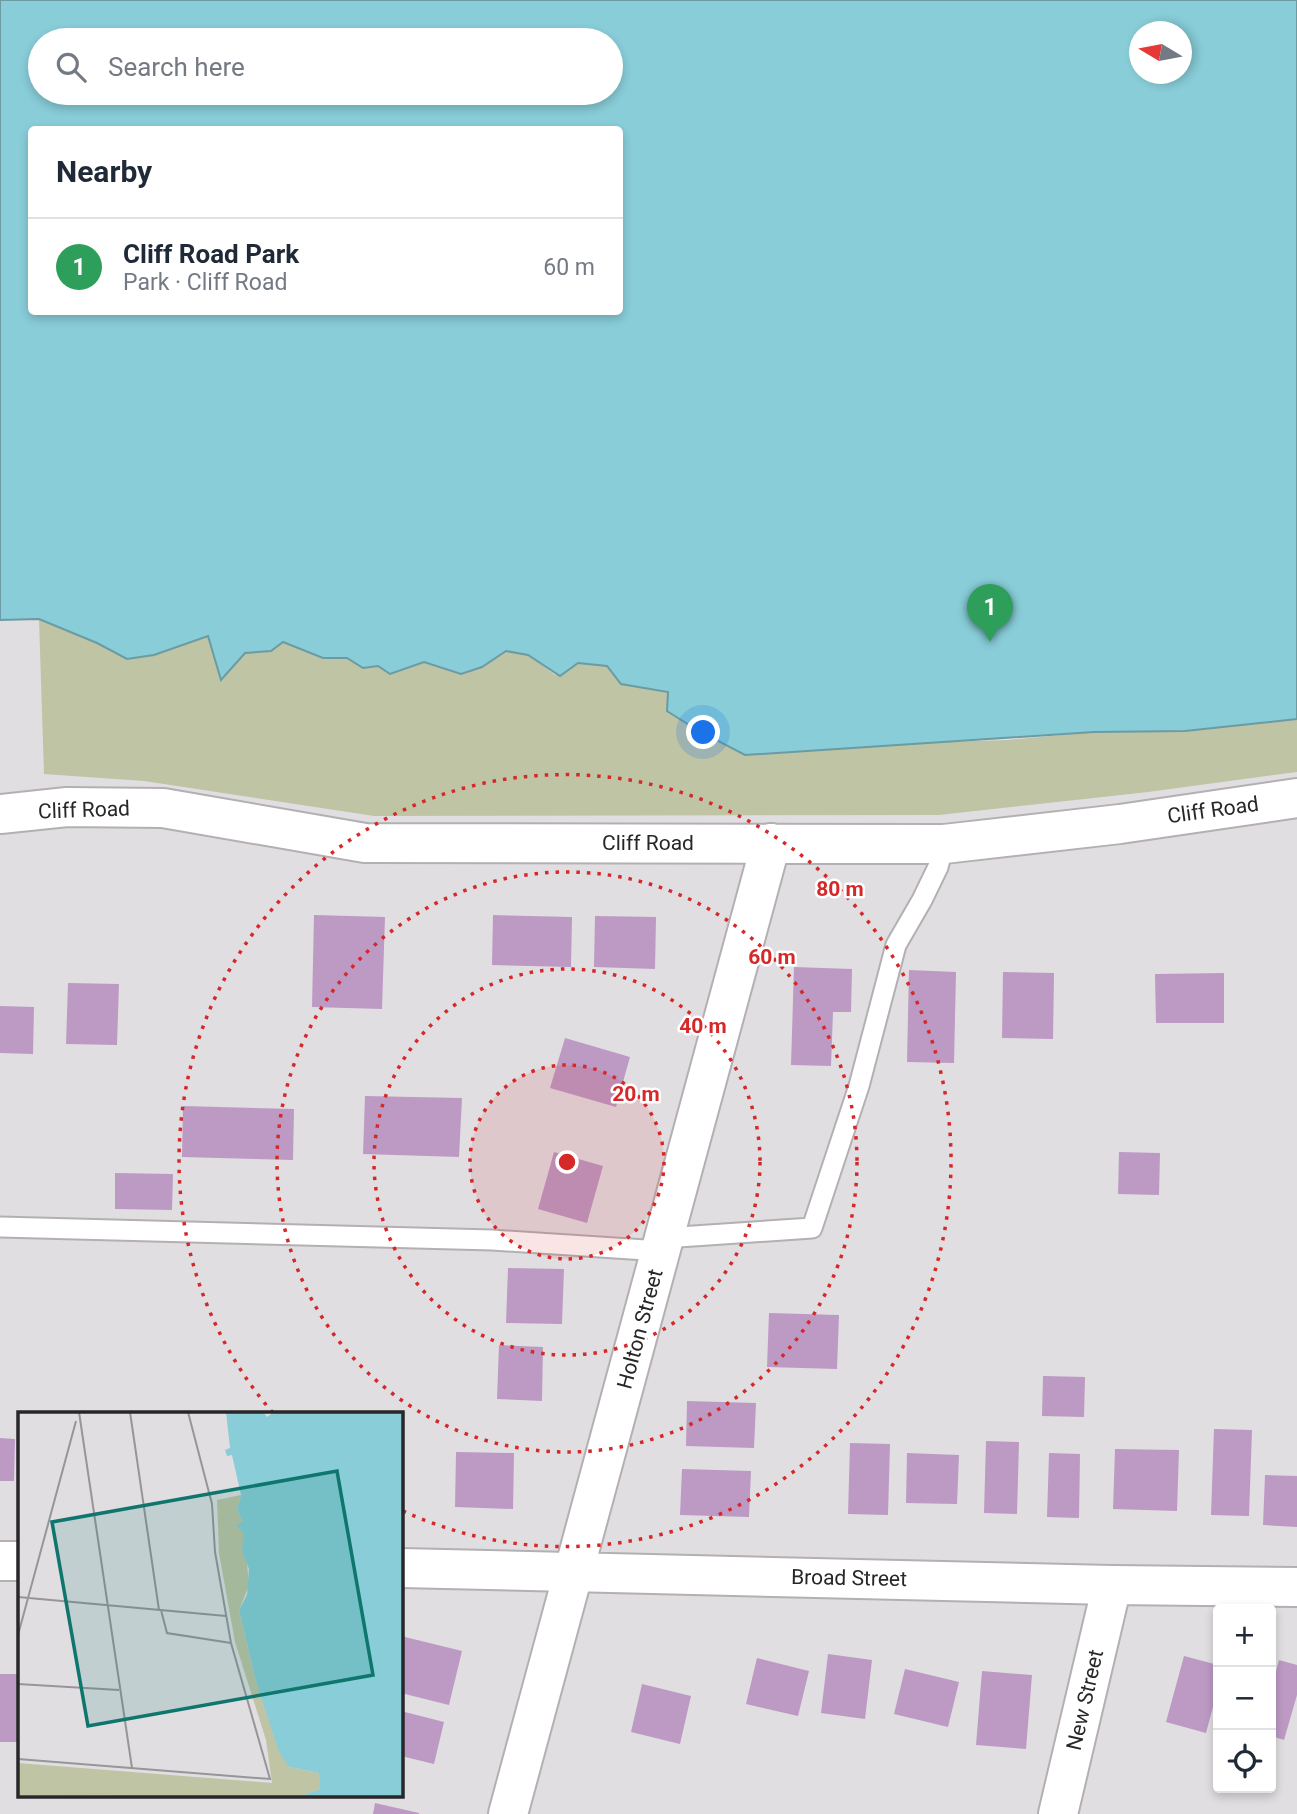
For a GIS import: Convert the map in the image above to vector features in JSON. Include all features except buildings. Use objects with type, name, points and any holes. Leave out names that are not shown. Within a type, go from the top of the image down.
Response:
[{"type":"street","name":"Cliff Road","points":[[0,814],[67,807],[163,808],[365,843],[944,844],[1120,824],[1297,798]]},
{"type":"street","name":"Holton Street","points":[[508,1814],[771,843]]},
{"type":"street","points":[[0,1561],[18,1561]]},
{"type":"street","name":"Broad Street","points":[[402,1568],[1297,1587]]},
{"type":"street","name":"New Street","points":[[1058,1814],[1112,1585]]},
{"type":"lane","points":[[0,1227],[663,1244],[812,1228],[859,1086],[896,945],[938,867],[944,844]]},
{"type":"green space","points":[[39,619],[97,643],[127,659],[208,636],[236,649],[254,652],[273,648],[283,642],[323,658],[347,658],[363,668],[378,666],[390,674],[424,662],[461,674],[482,667],[506,651],[528,654],[555,675],[578,663],[607,666],[621,684],[913,743],[1007,740],[1094,732],[1185,731],[1297,719],[1297,772],[939,815],[374,816],[144,781],[44,774]]},
{"type":"water","points":[[0,0],[1297,0],[1297,719],[1185,731],[1094,732],[745,755],[667,711],[668,692],[621,684],[607,666],[578,663],[560,676],[528,655],[506,651],[482,667],[461,674],[424,662],[390,674],[378,666],[363,668],[347,658],[323,658],[283,642],[271,651],[245,653],[221,680],[208,636],[154,655],[127,659],[97,643],[39,619],[0,620]]},
{"type":"place","name":"Cliff Road Park","points":[[990,642]]}]
